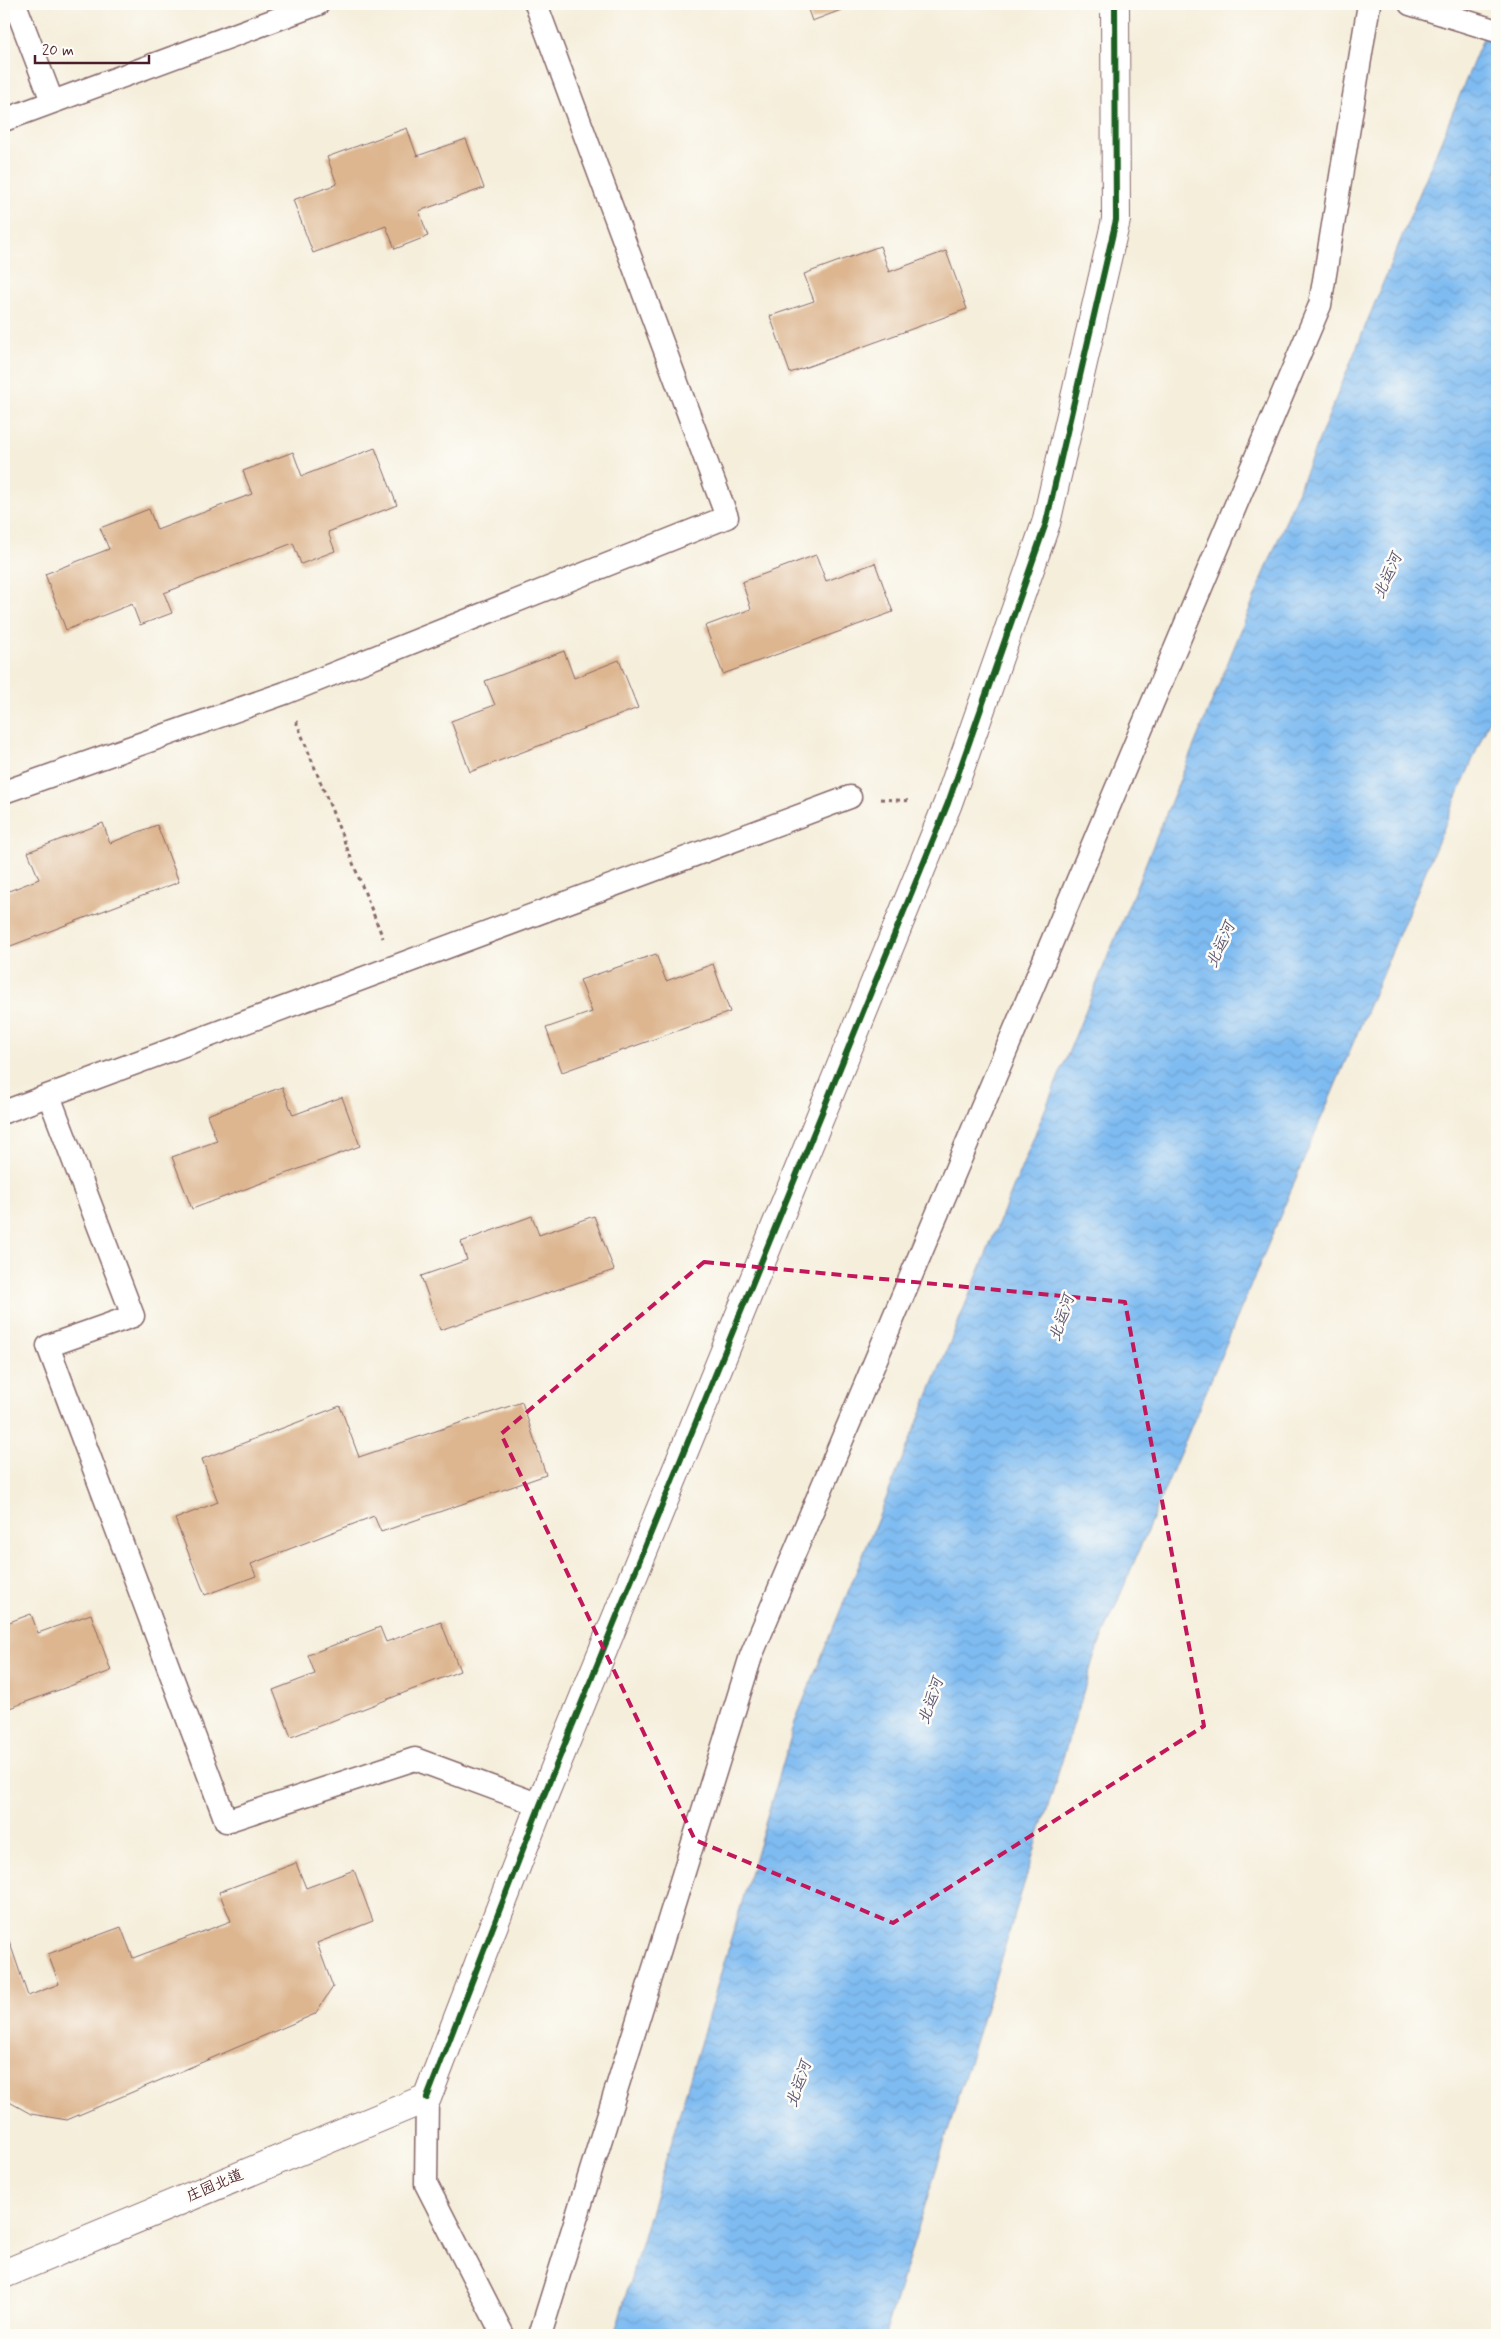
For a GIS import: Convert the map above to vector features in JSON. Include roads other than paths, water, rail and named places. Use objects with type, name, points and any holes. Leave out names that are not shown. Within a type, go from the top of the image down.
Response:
[{"type":"street","points":[[426,2098],[540,1805],[948,803],[1046,523],[1116,220],[1115,4]]},
{"type":"street","name":"庄园北道","points":[[4,2274],[426,2098]]},
{"type":"lane","points":[[15,4],[52,101]]},
{"type":"lane","points":[[4,120],[318,4]]},
{"type":"lane","points":[[4,792],[285,693],[727,517],[536,4]]},
{"type":"lane","points":[[540,2335],[751,1656],[1320,305],[1369,4]]},
{"type":"lane","points":[[1410,4],[1497,31]]},
{"type":"lane","points":[[4,1112],[850,797]]},
{"type":"lane","points":[[49,1096],[133,1316],[48,1346],[226,1821],[415,1759],[540,1805]]},
{"type":"lane","points":[[426,2098],[426,2184],[503,2335]]},
{"type":"water","name":"北运河","points":[[1497,4],[1497,702],[1094,1657],[885,2335],[614,2335],[796,1719]]}]
